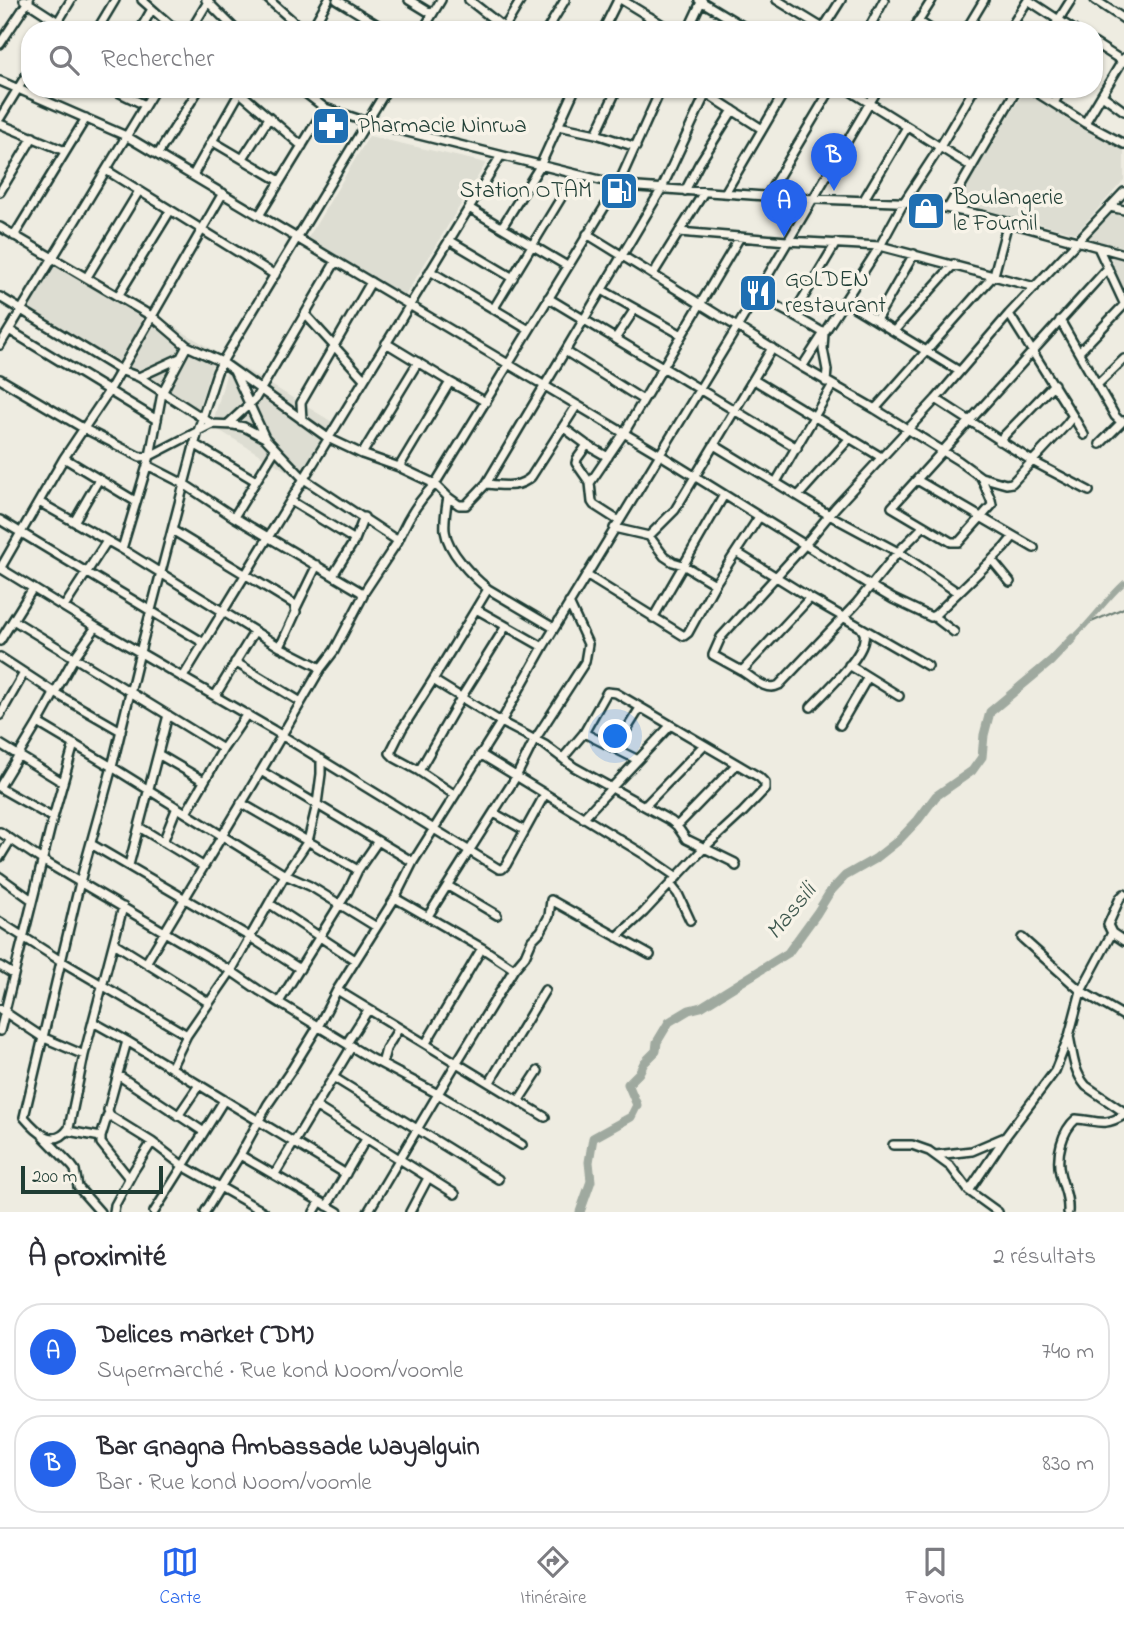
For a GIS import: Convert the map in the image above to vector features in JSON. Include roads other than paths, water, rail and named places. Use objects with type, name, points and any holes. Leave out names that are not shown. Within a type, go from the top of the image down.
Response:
[{"type":"street","points":[[59,21],[71,0]]},
{"type":"street","points":[[102,21],[115,0]]},
{"type":"street","points":[[142,0],[166,21]]},
{"type":"street","points":[[269,0],[293,21]]},
{"type":"street","points":[[316,21],[328,0]]},
{"type":"street","points":[[337,0],[371,21]]},
{"type":"street","points":[[409,0],[432,14]]},
{"type":"street","points":[[428,21],[441,0]]},
{"type":"street","points":[[468,0],[496,21]]},
{"type":"street","points":[[510,21],[521,0]]},
{"type":"street","points":[[552,21],[565,0]]},
{"type":"street","points":[[608,21],[620,0],[656,21]]},
{"type":"street","points":[[692,21],[701,0],[735,21]]},
{"type":"street","points":[[777,0],[811,21]]},
{"type":"street","points":[[829,21],[841,0]]},
{"type":"street","points":[[873,21],[884,0]]},
{"type":"street","points":[[918,21],[932,0]]},
{"type":"street","points":[[971,21],[984,0]]},
{"type":"street","points":[[1015,21],[1028,0],[1058,20],[1071,0]]},
{"type":"street","points":[[1095,0],[1124,19]]},
{"type":"street","points":[[1109,9],[1115,0]]},
{"type":"street","points":[[0,42],[27,1],[57,21]]},
{"type":"street","points":[[196,21],[208,1],[227,21]]},
{"type":"street","points":[[145,21],[152,9]]},
{"type":"street","points":[[648,21],[650,17]]},
{"type":"street","points":[[1103,48],[1123,60],[1103,93]]},
{"type":"street","points":[[0,81],[21,90]]},
{"type":"street","points":[[0,118],[21,84]]},
{"type":"street","points":[[1103,96],[1124,111]]},
{"type":"street","points":[[39,98],[127,136],[624,432],[871,586],[893,599],[933,616],[954,632]]},
{"type":"street","points":[[131,98],[145,105]]},
{"type":"street","points":[[0,345],[149,98]]},
{"type":"street","points":[[158,155],[193,98]]},
{"type":"street","points":[[193,175],[234,98]]},
{"type":"street","points":[[246,98],[302,146]]},
{"type":"street","points":[[312,98],[325,108],[367,122],[618,185],[661,190],[904,202],[948,208],[1009,222],[1124,254]]},
{"type":"street","points":[[100,1212],[78,1187],[72,1166],[24,1117],[80,882],[194,444],[217,372],[382,98]]},
{"type":"street","points":[[502,228],[540,166],[571,98]]},
{"type":"street","points":[[596,134],[613,98]]},
{"type":"street","points":[[146,963],[321,668],[334,651],[363,594],[398,541],[406,522],[422,496],[435,484],[618,185],[657,98]]},
{"type":"street","points":[[0,227],[153,317],[187,346],[222,362],[328,438],[435,484],[448,497],[460,505],[466,505],[486,484],[661,190],[700,98]]},
{"type":"street","points":[[714,98],[762,129]]},
{"type":"street","points":[[725,193],[781,98]]},
{"type":"street","points":[[767,196],[826,98]]},
{"type":"street","points":[[861,98],[972,167]]},
{"type":"street","points":[[205,1212],[873,98]]},
{"type":"street","points":[[802,367],[880,246],[969,98]]},
{"type":"street","points":[[948,208],[1012,98]]},
{"type":"street","points":[[1046,98],[1124,144]]},
{"type":"street","points":[[1054,103],[1057,98]]},
{"type":"street","points":[[1085,123],[1100,98]]},
{"type":"street","points":[[260,214],[325,108]]},
{"type":"street","points":[[685,191],[733,110]]},
{"type":"street","points":[[14,236],[86,118]]},
{"type":"street","points":[[243,158],[269,118]]},
{"type":"street","points":[[0,124],[65,151]]},
{"type":"street","points":[[558,126],[596,134],[636,147]]},
{"type":"street","points":[[863,201],[907,127]]},
{"type":"street","points":[[0,192],[33,138]]},
{"type":"street","points":[[212,141],[279,181]]},
{"type":"street","points":[[183,677],[500,156]]},
{"type":"street","points":[[106,170],[275,275]]},
{"type":"street","points":[[494,308],[575,175]]},
{"type":"street","points":[[87,277],[139,191]]},
{"type":"street","points":[[653,274],[704,192]]},
{"type":"street","points":[[923,526],[844,617],[779,685],[774,688],[767,687],[713,655],[721,636],[936,399],[1009,314],[1124,192]]},
{"type":"street","points":[[223,193],[109,391],[64,458],[0,568],[247,714],[499,869],[502,869],[545,794]]},
{"type":"street","points":[[1110,207],[1124,211]]},
{"type":"street","points":[[469,208],[567,266]]},
{"type":"street","points":[[118,296],[170,211]]},
{"type":"street","points":[[875,409],[994,275],[1009,222]]},
{"type":"street","points":[[679,232],[880,246],[1035,287]]},
{"type":"street","points":[[587,234],[829,384],[944,451],[981,477],[1006,484],[1012,483],[1073,416]]},
{"type":"street","points":[[590,483],[624,432],[740,237]]},
{"type":"street","points":[[449,240],[513,278]]},
{"type":"street","points":[[793,314],[836,243]]},
{"type":"street","points":[[1079,352],[1124,302],[1098,247]]},
{"type":"street","points":[[876,320],[914,254]]},
{"type":"street","points":[[228,424],[249,405],[261,389],[337,261]]},
{"type":"street","points":[[894,331],[954,264]]},
{"type":"street","points":[[981,477],[992,505],[955,543],[892,507],[1108,268]]},
{"type":"street","points":[[430,271],[529,330]]},
{"type":"street","points":[[302,421],[302,403],[371,282]]},
{"type":"street","points":[[602,290],[681,335]]},
{"type":"street","points":[[756,295],[824,333]]},
{"type":"street","points":[[0,297],[120,370],[139,377],[212,424]]},
{"type":"street","points":[[548,298],[797,448]]},
{"type":"street","points":[[844,301],[959,371]]},
{"type":"street","points":[[615,339],[635,309]]},
{"type":"street","points":[[305,314],[364,379]]},
{"type":"street","points":[[1009,314],[1084,435]]},
{"type":"street","points":[[1060,320],[1115,415],[1120,421],[1124,421],[1100,444]]},
{"type":"street","points":[[9,330],[157,420]]},
{"type":"street","points":[[776,482],[815,416],[829,384],[823,349],[824,333]]},
{"type":"street","points":[[386,343],[486,402]]},
{"type":"street","points":[[121,550],[148,460],[162,393],[187,346]]},
{"type":"street","points":[[649,536],[675,510],[772,348]]},
{"type":"street","points":[[565,351],[643,400]]},
{"type":"street","points":[[139,377],[181,358]]},
{"type":"street","points":[[1098,384],[1124,359]]},
{"type":"street","points":[[362,454],[418,362]]},
{"type":"street","points":[[234,370],[265,439],[275,450],[304,479],[398,541]]},
{"type":"street","points":[[0,379],[83,428],[148,460],[234,517],[363,594]]},
{"type":"street","points":[[754,380],[881,457]]},
{"type":"street","points":[[399,467],[450,382]]},
{"type":"street","points":[[999,441],[1054,384]]},
{"type":"street","points":[[936,399],[1032,461],[1089,491]]},
{"type":"street","points":[[486,484],[517,486],[526,482],[577,405]]},
{"type":"street","points":[[148,460],[212,424],[244,428],[265,439]]},
{"type":"street","points":[[564,428],[608,457]]},
{"type":"street","points":[[798,496],[850,438]]},
{"type":"street","points":[[194,444],[256,481]]},
{"type":"street","points":[[587,445],[576,463],[590,483],[594,505],[616,525],[649,536],[664,556],[715,584]]},
{"type":"street","points":[[714,445],[829,515],[898,552],[957,592]]},
{"type":"street","points":[[234,517],[275,450]]},
{"type":"street","points":[[64,458],[135,501]]},
{"type":"street","points":[[74,522],[99,479]]},
{"type":"street","points":[[917,480],[1034,548]]},
{"type":"street","points":[[653,618],[724,495]]},
{"type":"street","points":[[448,497],[445,509],[447,538],[469,572],[488,589],[554,628]]},
{"type":"street","points":[[291,500],[355,540]]},
{"type":"street","points":[[39,502],[254,632],[321,668]]},
{"type":"street","points":[[333,575],[355,540],[364,517]]},
{"type":"street","points":[[586,575],[684,636],[759,517]]},
{"type":"street","points":[[0,520],[204,643]]},
{"type":"street","points":[[172,530],[246,573],[294,604],[296,608]]},
{"type":"street","points":[[933,616],[1013,537]]},
{"type":"street","points":[[64,607],[107,541]]},
{"type":"street","points":[[736,552],[928,666]]},
{"type":"street","points":[[992,560],[1010,582]]},
{"type":"street","points":[[280,647],[317,565]]},
{"type":"street","points":[[0,641],[33,588]]},
{"type":"street","points":[[455,795],[390,753],[488,589]]},
{"type":"street","points":[[743,671],[810,598]]},
{"type":"street","points":[[428,916],[585,662],[588,644],[569,603]]},
{"type":"street","points":[[475,609],[542,647]]},
{"type":"street","points":[[13,620],[223,749]]},
{"type":"street","points":[[419,771],[506,626]]},
{"type":"street","points":[[52,818],[0,787],[74,658],[96,627]]},
{"type":"street","points":[[811,707],[858,653],[864,641],[861,628]]},
{"type":"street","points":[[215,696],[254,632]]},
{"type":"street","points":[[0,657],[121,731]]},
{"type":"street","points":[[235,662],[301,702]]},
{"type":"street","points":[[849,665],[899,696]]},
{"type":"street","points":[[0,715],[24,673]]},
{"type":"street","points":[[840,725],[868,677]]},
{"type":"street","points":[[433,680],[645,806],[677,826],[686,839],[735,863],[736,866]]},
{"type":"street","points":[[564,758],[584,733],[607,692],[616,693],[765,783],[765,789],[743,812],[617,937]]},
{"type":"street","points":[[615,748],[640,708]]},
{"type":"street","points":[[186,813],[247,714]]},
{"type":"street","points":[[129,865],[168,715]]},
{"type":"street","points":[[38,723],[285,875],[310,886],[375,926]]},
{"type":"street","points":[[583,818],[670,726]]},
{"type":"street","points":[[584,733],[638,760]]},
{"type":"street","points":[[0,744],[62,782]]},
{"type":"street","points":[[0,1031],[52,818],[74,744]]},
{"type":"street","points":[[645,806],[703,746]]},
{"type":"street","points":[[158,754],[204,781]]},
{"type":"street","points":[[480,754],[677,877]]},
{"type":"street","points":[[171,1068],[187,1035],[231,971],[285,875],[308,841],[317,804],[321,759]]},
{"type":"street","points":[[677,826],[736,765]]},
{"type":"street","points":[[261,771],[413,862]]},
{"type":"street","points":[[240,803],[358,870]]},
{"type":"street","points":[[163,842],[177,807]]},
{"type":"street","points":[[494,813],[524,830]]},
{"type":"street","points":[[139,827],[203,866]]},
{"type":"street","points":[[0,832],[42,860],[522,1146]]},
{"type":"street","points":[[0,856],[11,839]]},
{"type":"street","points":[[279,1002],[378,841]]},
{"type":"street","points":[[92,844],[300,969]]},
{"type":"street","points":[[0,877],[32,900]]},
{"type":"street","points":[[670,884],[678,894],[690,920]]},
{"type":"street","points":[[448,886],[497,915]]},
{"type":"street","points":[[1124,894],[1108,925],[1112,933],[1124,941]]},
{"type":"street","points":[[395,898],[482,948],[514,970]]},
{"type":"street","points":[[368,1212],[457,1062],[525,956],[532,940],[541,931],[549,916],[552,899],[650,955]]},
{"type":"street","points":[[270,904],[355,960]]},
{"type":"street","points":[[43,1135],[58,1138],[68,1131],[84,1055],[123,907]]},
{"type":"street","points":[[0,922],[187,1035]]},
{"type":"street","points":[[969,1191],[1055,1071],[1069,1036],[1081,992],[1112,933]]},
{"type":"street","points":[[1022,938],[1081,992],[1124,1016]]},
{"type":"street","points":[[114,943],[208,1002]]},
{"type":"street","points":[[426,1043],[482,948]]},
{"type":"street","points":[[0,966],[13,974]]},
{"type":"street","points":[[337,990],[545,1117]]},
{"type":"street","points":[[490,1082],[545,990]]},
{"type":"street","points":[[3,1010],[42,1037],[84,1055]]},
{"type":"street","points":[[275,1174],[333,1077],[368,1010]]},
{"type":"street","points":[[93,1022],[346,1174]]},
{"type":"street","points":[[382,1064],[386,1049],[399,1028]]},
{"type":"street","points":[[1068,1212],[1068,1196],[1059,1164],[1067,1128],[1076,1119],[1099,1123],[1110,1121],[1124,1113],[1081,1081],[1073,1062],[1069,1036]]},
{"type":"street","points":[[127,1041],[101,1137],[103,1147],[129,1178]]},
{"type":"street","points":[[519,1100],[538,1071]]},
{"type":"street","points":[[118,1075],[204,1132]]},
{"type":"street","points":[[333,1077],[498,1179]]},
{"type":"street","points":[[178,1116],[199,1085]]},
{"type":"street","points":[[154,1212],[224,1100]]},
{"type":"street","points":[[315,1106],[455,1194]]},
{"type":"street","points":[[109,1113],[113,1120],[152,1142],[183,1166],[252,1209],[264,1212]]},
{"type":"street","points":[[68,1131],[101,1137]]},
{"type":"street","points":[[934,1155],[972,1151],[1006,1136]]},
{"type":"street","points":[[314,1212],[324,1204],[346,1174],[366,1139]]},
{"type":"street","points":[[114,1212],[129,1178],[152,1142]]},
{"type":"street","points":[[893,1145],[912,1145],[934,1155],[951,1167],[969,1191],[998,1212]]},
{"type":"street","points":[[240,1155],[338,1212]]},
{"type":"street","points":[[413,1211],[428,1178]]},
{"type":"waterway","points":[[1073,638],[1124,583]]},
{"type":"waterway","points":[[1089,623],[1124,608]]},
{"type":"waterway","name":"Massili","points":[[580,1212],[591,1181],[589,1162],[593,1138],[631,1117],[637,1105],[628,1084],[656,1051],[657,1042],[669,1022],[689,1010],[701,1007],[788,953],[830,892],[845,876],[875,859],[899,840],[936,796],[972,771],[982,757],[990,712],[1051,661],[1073,638]]},
{"type":"place","name":"Pharmacie Ninrwa","points":[[331,126]]},
{"type":"place","name":"Station OTAM","points":[[619,191]]},
{"type":"place","name":"Bar Gnagna Ambassade Wayalguin","points":[[834,191]]},
{"type":"place","name":"Boulangerie le Fournil","points":[[926,211]]},
{"type":"place","name":"Delices market (DM)","points":[[784,237]]},
{"type":"place","name":"GOLDEN restaurant","points":[[758,293]]}]
